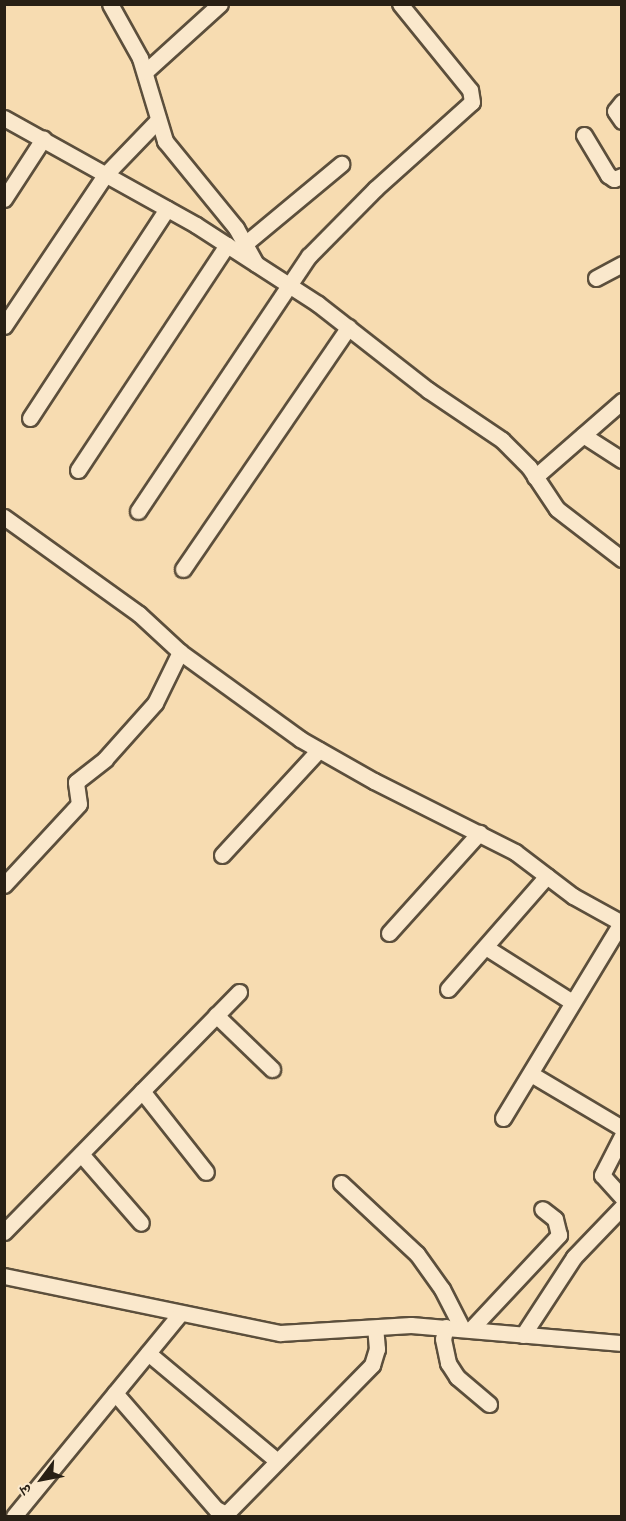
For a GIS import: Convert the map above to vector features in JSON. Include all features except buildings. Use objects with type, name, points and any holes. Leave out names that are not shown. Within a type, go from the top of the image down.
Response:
[{"type":"street","points":[[110,4],[145,72],[157,121],[165,141],[246,243],[256,264]]},
{"type":"street","points":[[145,72],[220,4]]},
{"type":"street","points":[[138,511],[289,285],[332,230],[472,102],[470,90],[400,4]]},
{"type":"street","points":[[621,102],[615,111],[621,121]]},
{"type":"street","points":[[4,118],[227,245],[349,327],[428,390],[502,440],[535,477],[557,509],[575,527],[621,559]]},
{"type":"street","points":[[4,326],[105,175],[157,121]]},
{"type":"street","points":[[584,135],[608,176],[614,179],[621,176]]},
{"type":"street","points":[[4,199],[43,139]]},
{"type":"street","points":[[246,243],[341,164]]},
{"type":"street","points":[[30,418],[167,209]]},
{"type":"street","points":[[78,470],[227,245]]},
{"type":"street","points":[[596,278],[621,264]]},
{"type":"street","points":[[183,569],[349,327]]},
{"type":"street","points":[[535,477],[621,401]]},
{"type":"street","points":[[583,435],[621,460]]},
{"type":"street","points":[[4,517],[139,614],[180,652],[319,750],[515,852],[547,876],[621,923],[503,1118]]},
{"type":"street","points":[[4,885],[80,804],[76,782],[105,759],[155,703],[180,652]]},
{"type":"street","points":[[222,855],[319,750]]},
{"type":"street","points":[[389,933],[479,833]]},
{"type":"street","points":[[448,989],[487,948],[547,876]]},
{"type":"street","points":[[487,948],[573,1002]]},
{"type":"street","points":[[4,1232],[239,992]]},
{"type":"street","points":[[216,1015],[272,1069]]},
{"type":"street","points":[[531,1074],[621,1128]]},
{"type":"street","points":[[141,1091],[206,1172]]},
{"type":"street","points":[[621,1136],[602,1175],[621,1197]]},
{"type":"street","points":[[81,1154],[141,1223]]},
{"type":"street","points":[[341,1183],[417,1254],[466,1329]]},
{"type":"street","points":[[523,1335],[574,1257],[621,1207]]},
{"type":"street","points":[[466,1329],[559,1235],[555,1219],[542,1209]]},
{"type":"street","points":[[4,1276],[280,1333],[375,1328],[446,1328],[621,1343]]},
{"type":"street","points":[[14,1516],[180,1314]]},
{"type":"street","points":[[115,1393],[222,1513],[232,1509],[372,1365],[376,1358],[375,1328]]},
{"type":"street","points":[[446,1328],[443,1339],[448,1363],[457,1377],[489,1404]]},
{"type":"street","points":[[148,1353],[278,1461]]}]
